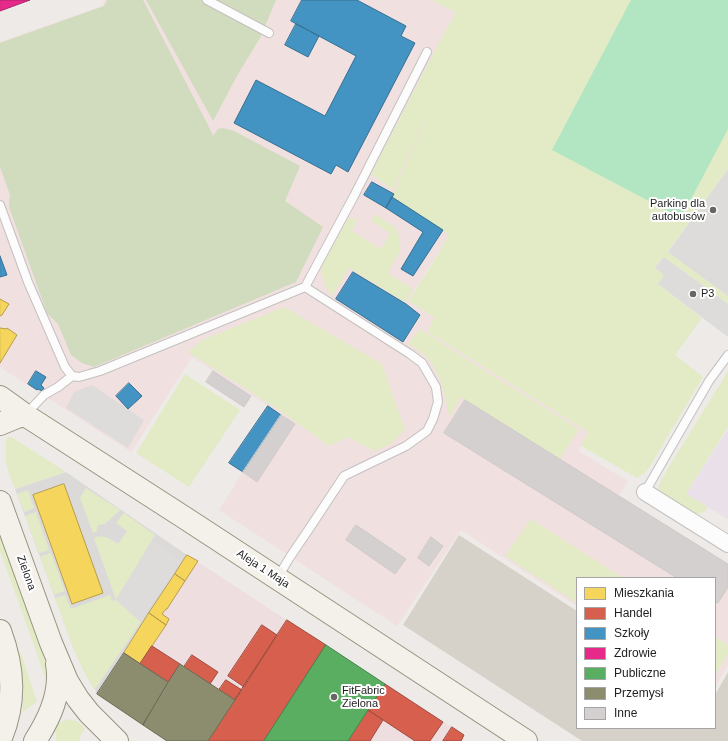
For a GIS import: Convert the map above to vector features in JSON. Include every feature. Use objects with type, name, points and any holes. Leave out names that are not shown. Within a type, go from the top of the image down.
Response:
[{"type":"street","name":"Aleja 1 Maja","points":[[0,397],[25,415],[526,741]]},
{"type":"street","points":[[0,424],[25,415]]},
{"type":"street","points":[[645,492],[728,544]]},
{"type":"street","name":"Zielona","points":[[0,502],[51,643],[67,681],[78,699],[93,717],[117,741]]},
{"type":"street","points":[[0,631],[7,653],[12,686],[11,702],[0,740]]},
{"type":"street","name":"Zielona","points":[[35,741],[46,722],[58,691],[58,672],[51,643]]},
{"type":"lane","points":[[207,0],[269,33]]},
{"type":"lane","points":[[0,205],[28,282],[65,367],[72,376],[79,377],[100,371],[305,287],[354,196],[428,52]]},
{"type":"lane","points":[[277,579],[344,476],[406,446],[426,431],[433,418],[438,402],[436,387],[422,363],[305,287]]},
{"type":"lane","points":[[645,492],[709,381],[728,355]]},
{"type":"lane","points":[[25,415],[44,395],[58,387],[72,376]]},
{"type":"shaded area","points":[[105,0],[436,0],[470,19],[449,235],[408,301],[434,317],[428,332],[589,432],[578,451],[628,481],[619,495],[728,564],[728,665],[716,686],[716,577],[576,577],[576,605],[461,530],[397,626],[219,510],[243,472],[257,482],[295,425],[268,406],[192,357],[131,452],[0,367],[0,42],[102,6]]},
{"type":"shaded area","name":"Parking dla autobusów","points":[[728,169],[728,296],[668,252]]},
{"type":"shaded area","name":"P3","points":[[664,257],[728,304],[728,337],[658,284],[664,275],[655,268]]},
{"type":"shaded area","points":[[92,385],[144,420],[128,448],[66,408],[74,392]]},
{"type":"shaded area","points":[[728,429],[728,519],[686,494]]},
{"type":"shaded area","points":[[66,472],[187,555],[97,694],[55,598],[15,489]]},
{"type":"shaded area","points":[[459,535],[576,610],[576,729],[716,729],[716,693],[728,672],[728,741],[582,741],[403,625]]},
{"type":"shaded area","points":[[152,540],[181,560],[141,622],[116,600]]},
{"type":"shaded area","points":[[187,555],[464,735],[461,741],[167,741],[97,694]]},
{"type":"green space","points":[[107,0],[143,0],[213,136],[218,129],[223,128],[234,131],[300,166],[285,201],[323,227],[296,282],[94,367],[82,363],[71,355],[58,324],[47,313],[9,207],[10,195],[0,167],[0,43],[104,6]]},
{"type":"green space","points":[[146,0],[276,0],[260,38],[238,74],[213,121]]},
{"type":"green space","points":[[432,0],[728,0],[728,169],[668,251],[728,296],[728,304],[664,257],[655,268],[664,275],[658,284],[702,318],[675,355],[703,377],[647,471],[637,478],[581,446],[588,432],[428,332],[434,317],[408,301],[449,235],[392,197],[439,89],[393,190],[371,174],[443,35],[456,13]]},
{"type":"green space","points":[[631,0],[728,0],[728,129],[681,218],[552,150]]},
{"type":"green space","points":[[375,214],[395,227],[399,236],[399,253],[389,270],[389,273],[413,289],[405,302],[349,268],[332,296],[327,289],[322,276],[322,265],[349,217],[357,220],[352,231],[381,249],[390,233],[371,221]]},
{"type":"green space","points":[[284,307],[382,364],[405,430],[389,445],[374,451],[348,437],[329,446],[279,410],[188,352],[202,340]]},
{"type":"green space","points":[[420,329],[579,429],[560,459],[461,397],[449,417],[442,386],[437,372],[426,357],[408,344]]},
{"type":"green space","points":[[728,371],[728,427],[686,494],[708,507],[702,513],[694,515],[664,496],[659,490],[659,486],[661,480]]},
{"type":"green space","points":[[185,374],[240,410],[189,487],[136,453]]},
{"type":"green space","points":[[8,437],[13,438],[66,472],[15,489],[6,459],[6,440]]},
{"type":"green space","points":[[86,488],[120,510],[105,524],[98,525],[96,532],[93,533],[80,498]]},
{"type":"green space","points":[[28,490],[34,508],[24,512],[17,494]]},
{"type":"green space","points":[[36,512],[49,550],[39,553],[25,516]]},
{"type":"green space","points":[[124,513],[155,535],[116,600],[94,538],[104,537],[118,544],[127,531],[116,523]]},
{"type":"green space","points":[[531,519],[621,577],[576,577],[576,602],[505,556]]},
{"type":"green space","points":[[0,532],[45,661],[46,679],[0,551]]},
{"type":"green space","points":[[51,553],[65,591],[54,595],[40,557]]},
{"type":"green space","points":[[65,595],[71,609],[110,595],[112,601],[116,600],[141,622],[94,689],[67,633],[55,598]]},
{"type":"green space","points":[[716,638],[728,645],[728,654],[716,673]]},
{"type":"green space","points":[[21,653],[37,702],[22,712],[23,683],[18,654]]},
{"type":"green space","points":[[68,719],[78,722],[85,729],[79,741],[56,741],[56,726]]},
{"type":"building: Mieszkania","points":[[0,299],[9,304],[0,316]]},
{"type":"building: Mieszkania","points":[[0,328],[7,328],[17,335],[0,363]]},
{"type":"building: Mieszkania","points":[[64,484],[103,593],[72,604],[33,495]]},
{"type":"building: Mieszkania","points":[[187,555],[198,561],[185,581],[175,574]]},
{"type":"building: Mieszkania","points":[[175,574],[185,581],[167,609],[162,614],[169,619],[166,625],[149,613]]},
{"type":"building: Mieszkania","points":[[149,613],[166,625],[140,664],[124,653]]},
{"type":"building: Handel","points":[[287,620],[326,645],[264,741],[208,741]]},
{"type":"building: Handel","points":[[262,625],[277,635],[244,687],[228,676]]},
{"type":"building: Handel","points":[[152,646],[180,664],[168,682],[140,664]]},
{"type":"building: Handel","points":[[192,655],[218,672],[210,684],[184,667]]},
{"type":"building: Handel","points":[[226,680],[242,690],[235,700],[219,690]]},
{"type":"building: Handel","points":[[385,684],[443,722],[430,741],[415,741],[368,710]]},
{"type":"building: Handel","points":[[368,710],[383,720],[370,741],[348,741]]},
{"type":"building: Handel","points":[[452,727],[464,735],[461,741],[443,741]]},
{"type":"building: Szkoły","points":[[302,0],[357,0],[406,26],[401,36],[415,43],[348,172],[336,165],[331,174],[234,123],[256,80],[325,116],[356,56],[291,21]]},
{"type":"building: Szkoły","points":[[296,24],[319,36],[308,57],[285,45]]},
{"type":"building: Szkoły","points":[[372,182],[394,194],[386,208],[364,195]]},
{"type":"building: Szkoły","points":[[392,197],[443,230],[413,276],[401,269],[423,232],[386,208]]},
{"type":"building: Szkoły","points":[[0,256],[7,275],[0,277]]},
{"type":"building: Szkoły","points":[[353,272],[406,304],[420,315],[403,342],[336,299]]},
{"type":"building: Szkoły","points":[[36,371],[46,377],[41,385],[44,388],[42,391],[37,390],[28,384]]},
{"type":"building: Szkoły","points":[[129,383],[142,396],[128,409],[116,396]]},
{"type":"building: Szkoły","points":[[268,406],[281,415],[243,472],[229,463]]},
{"type":"building: Zdrowie","points":[[0,0],[30,0],[0,11]]},
{"type":"building: Publiczne","name":"FitFabric Zielona","points":[[326,645],[385,684],[348,741],[264,741]]},
{"type":"building: Przemysł","points":[[124,653],[168,682],[143,725],[97,694]]},
{"type":"building: Przemysł","points":[[180,664],[235,700],[208,741],[167,741],[143,725]]},
{"type":"building: Inne","points":[[213,371],[251,396],[244,407],[206,382]]},
{"type":"building: Inne","points":[[465,400],[728,564],[728,587],[718,603],[716,602],[716,577],[675,577],[444,433]]},
{"type":"building: Inne","points":[[281,415],[295,424],[257,482],[243,472]]},
{"type":"building: Inne","points":[[356,525],[406,559],[395,574],[346,540]]},
{"type":"building: Inne","points":[[431,537],[443,546],[429,566],[418,558]]},
{"type":"place","name":"Parking dla autobusów","points":[[713,210]]},
{"type":"place","name":"P3","points":[[693,294]]},
{"type":"place","name":"FitFabric Zielona","points":[[334,697]]}]
